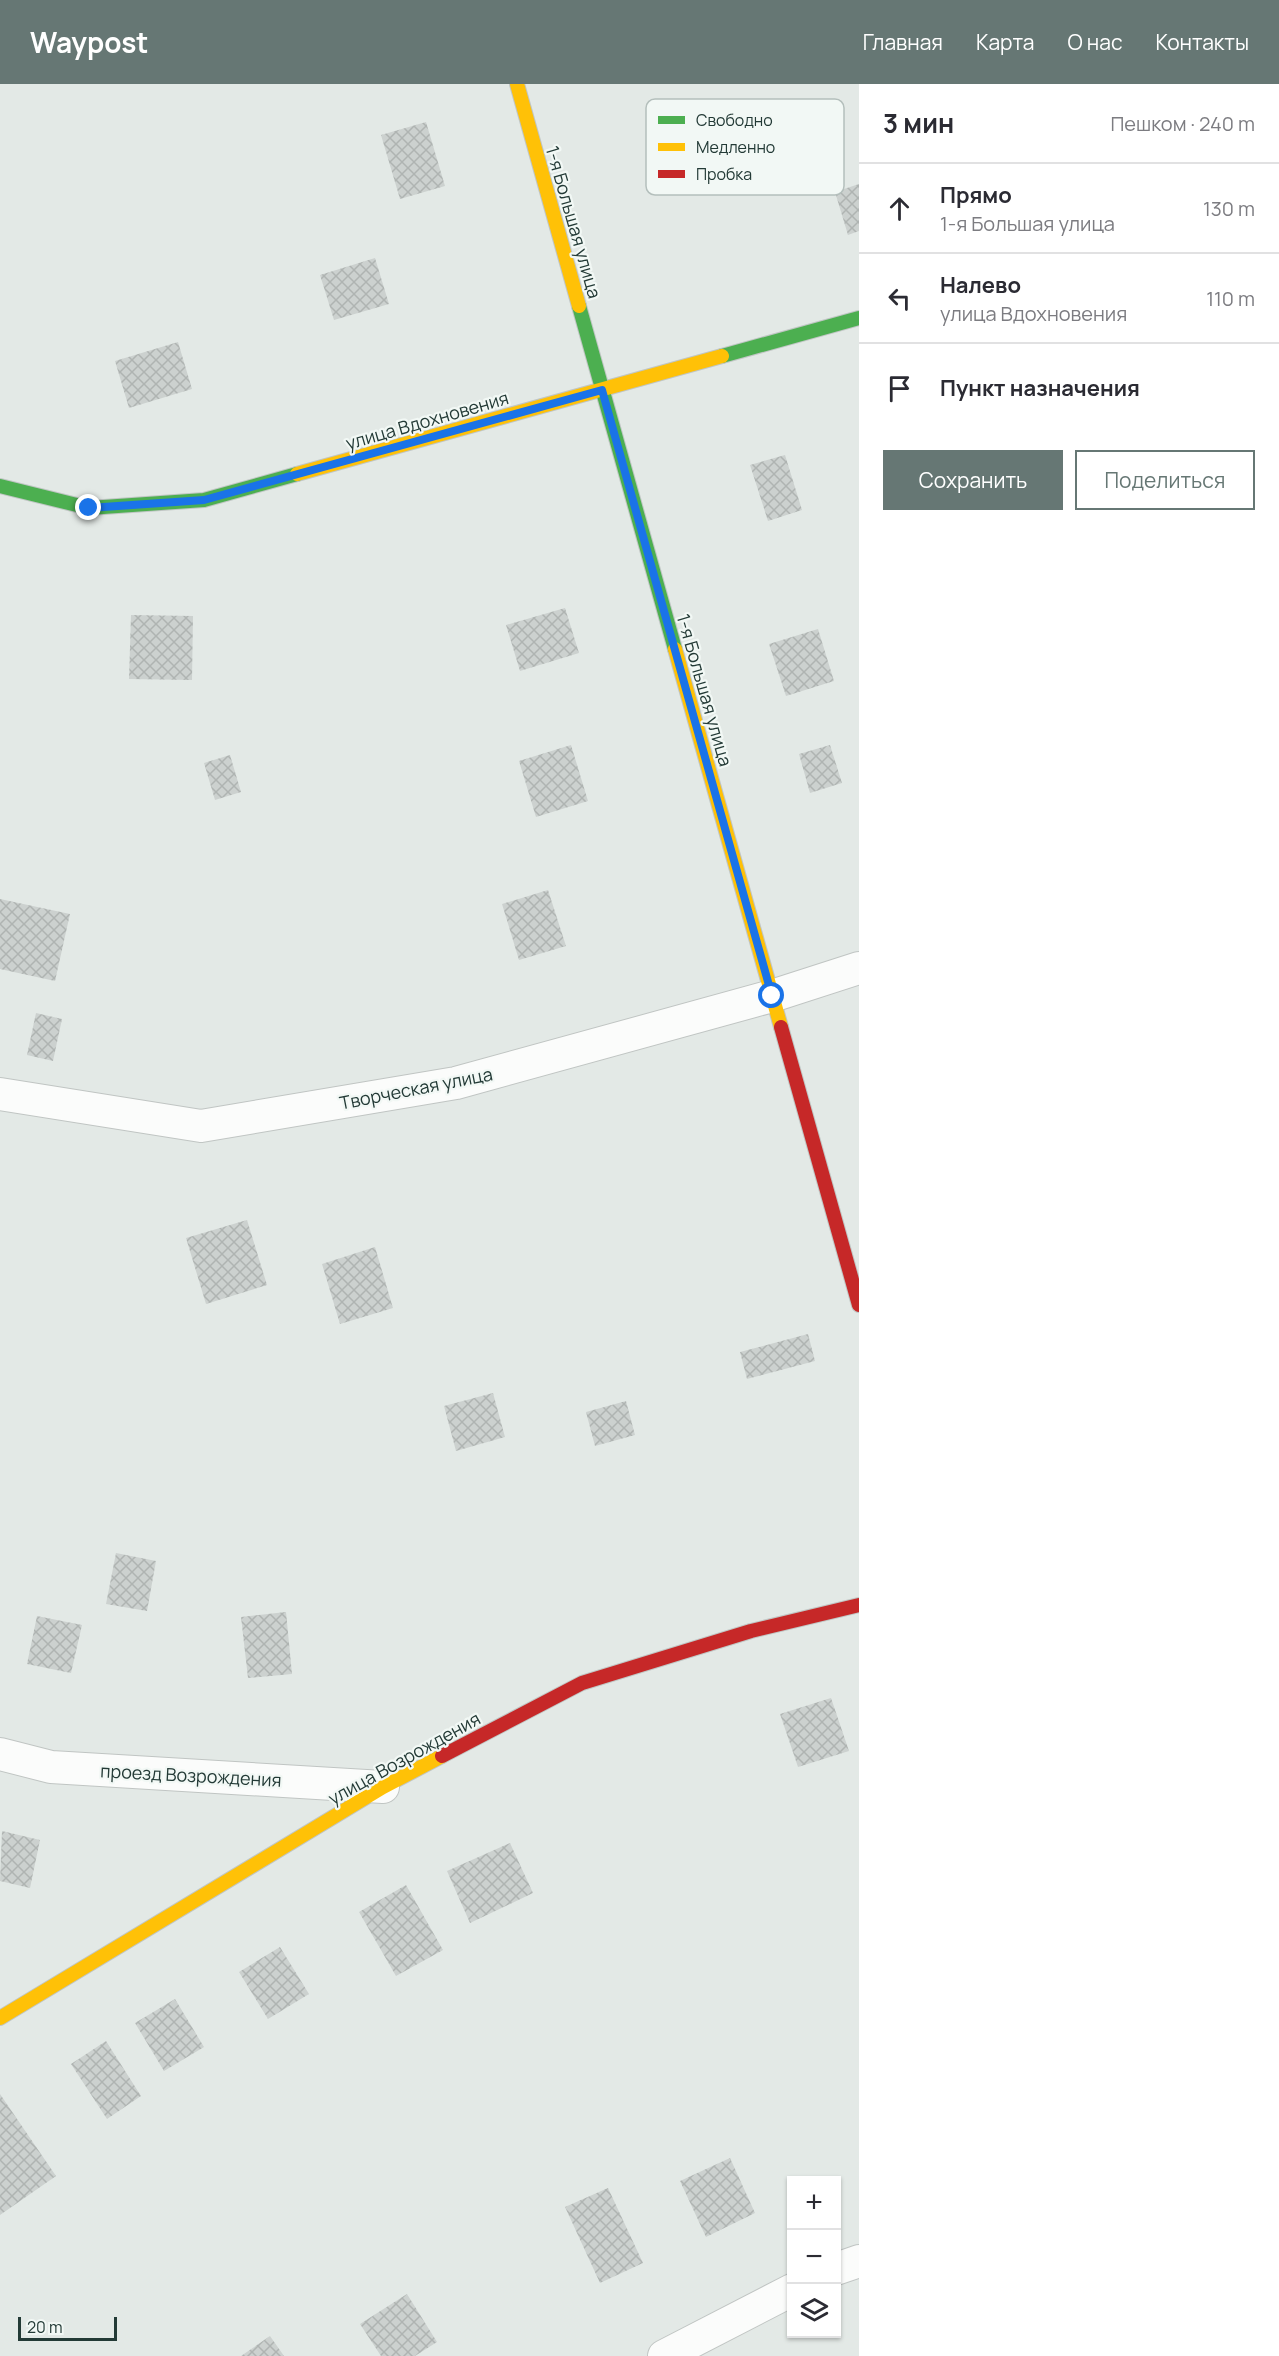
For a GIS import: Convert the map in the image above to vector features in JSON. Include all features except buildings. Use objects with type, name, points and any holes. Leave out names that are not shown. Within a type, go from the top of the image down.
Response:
[{"type":"street","name":"1-я Большая улица","points":[[517,84],[859,1305]]},
{"type":"street","name":"улица Вдохновения","points":[[0,486],[89,508],[204,500],[859,318]]},
{"type":"street","name":"Творческая улица","points":[[0,1094],[201,1126],[456,1083],[772,996],[859,968]]},
{"type":"street","name":"улица Возрождения","points":[[0,2018],[383,1787],[582,1683],[751,1631],[859,1605]]},
{"type":"street","name":"проезд Возрождения","points":[[0,1754],[51,1767],[383,1787]]},
{"type":"street","points":[[841,2268],[859,2261]]},
{"type":"street","points":[[664,2356],[787,2293]]},
{"type":"traffic: fast","points":[[579,306],[675,649]]},
{"type":"traffic: fast","points":[[722,356],[859,318]]},
{"type":"traffic: fast","points":[[0,486],[89,508],[204,500],[297,474]]},
{"type":"traffic: slow","points":[[517,84],[579,306]]},
{"type":"traffic: slow","points":[[297,474],[722,356]]},
{"type":"traffic: slow","points":[[675,649],[781,1027]]},
{"type":"traffic: slow","points":[[0,2018],[383,1787],[442,1756]]},
{"type":"traffic: jam","points":[[781,1027],[859,1305]]},
{"type":"traffic: jam","points":[[442,1756],[582,1683],[751,1631],[859,1605]]},
{"type":"route","points":[[89,508],[204,500],[602,390],[772,996]]}]
